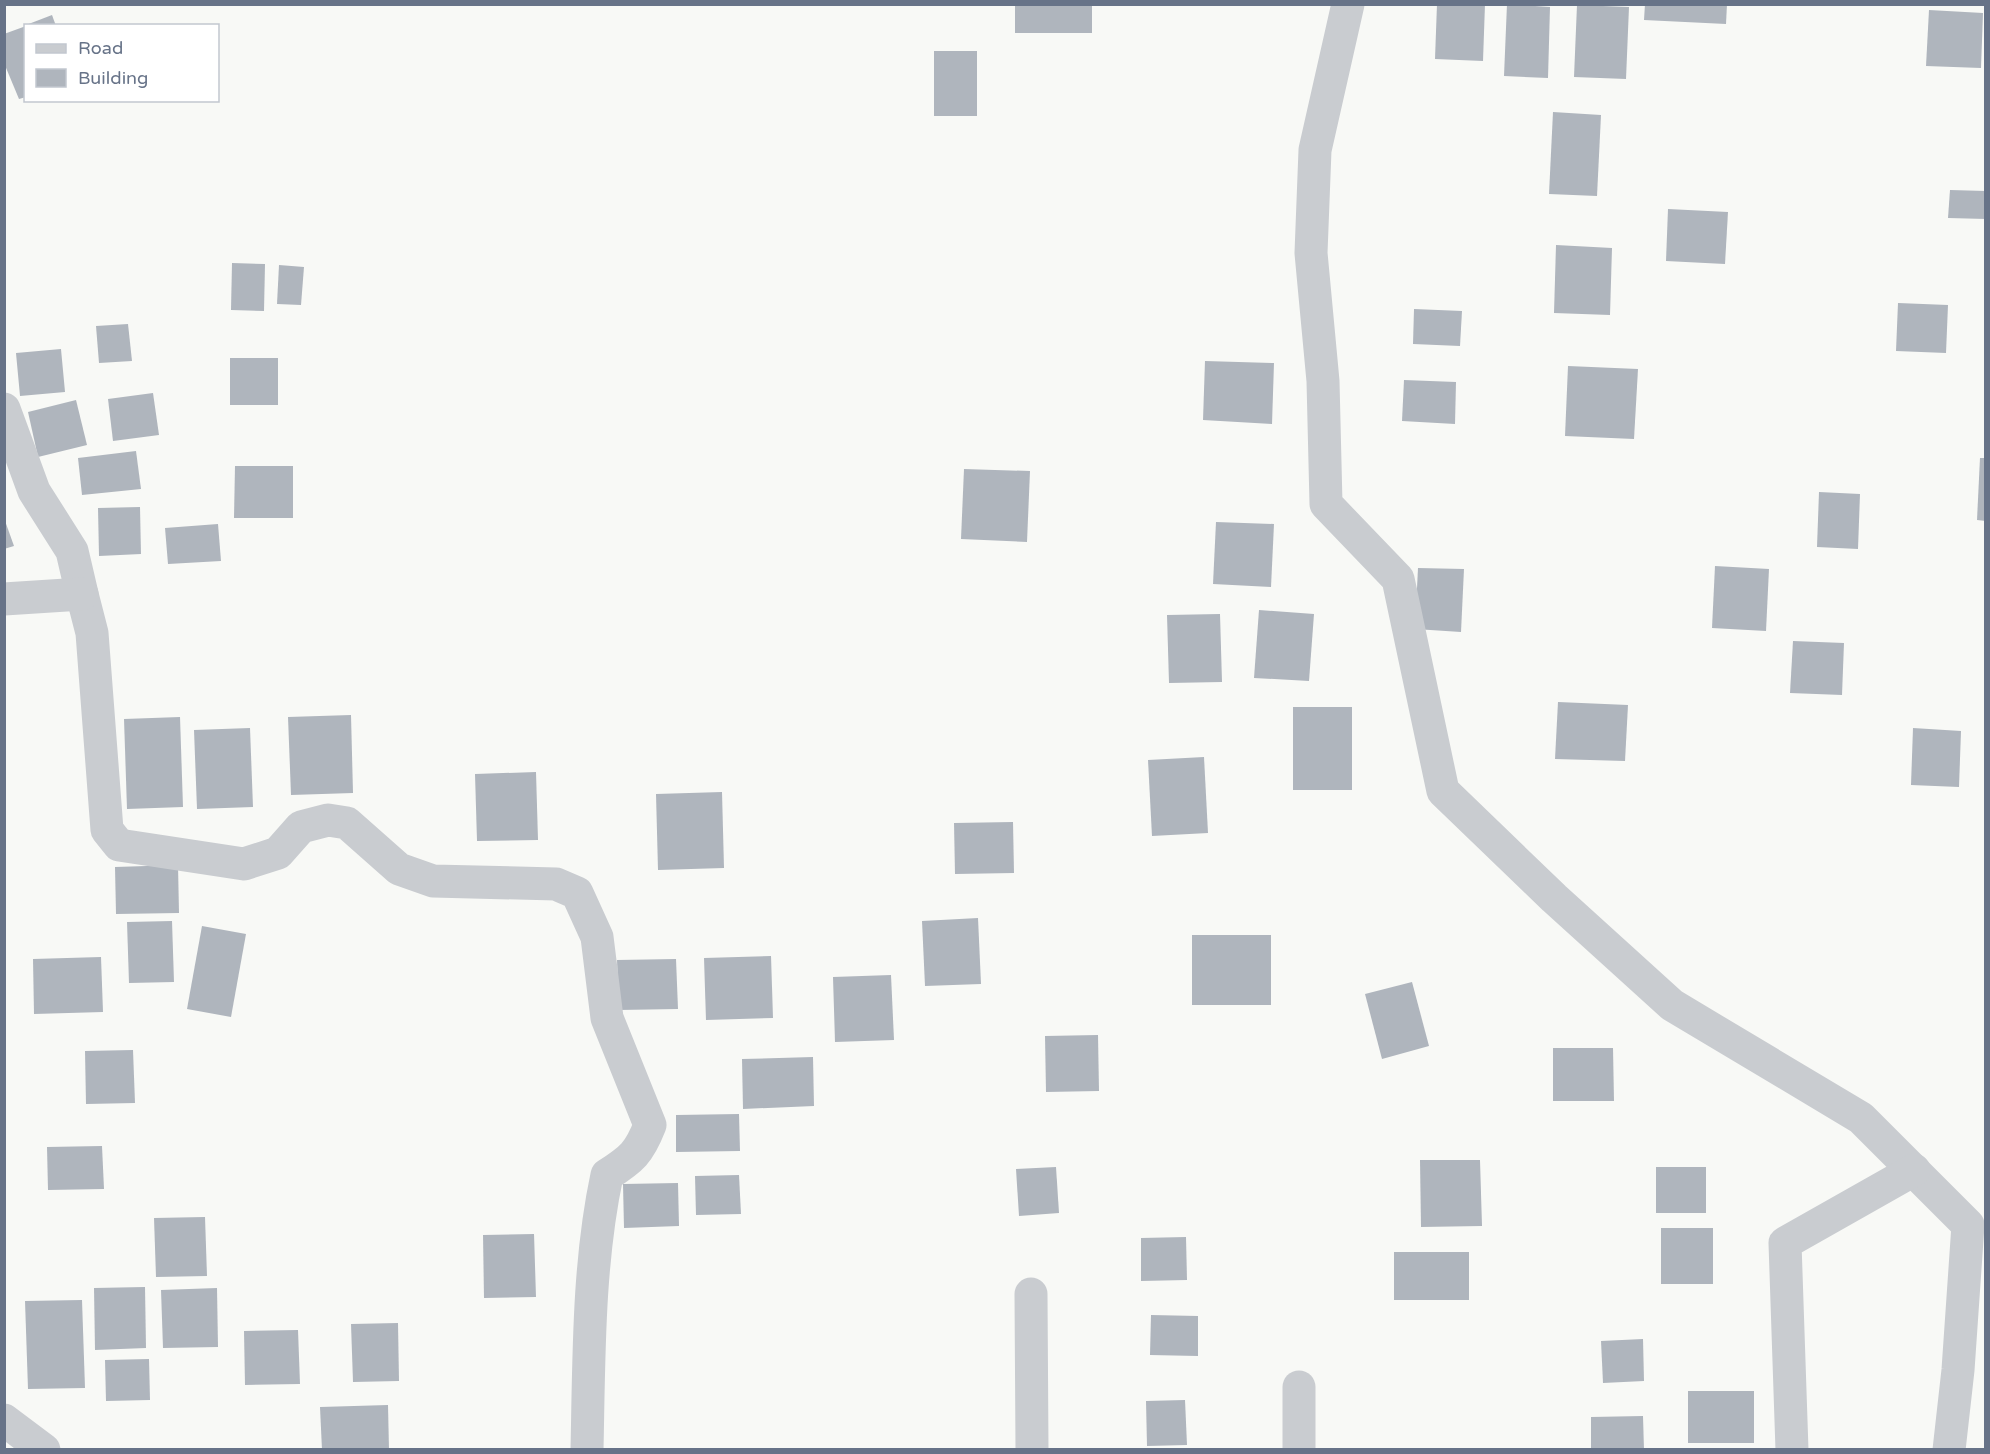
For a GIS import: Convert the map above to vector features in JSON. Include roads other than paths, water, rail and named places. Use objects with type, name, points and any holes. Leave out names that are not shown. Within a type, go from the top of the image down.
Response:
[{"type":"street","points":[[1348,4],[1315,150],[1311,253],[1323,381],[1326,504],[1398,579],[1443,792],[1672,1005],[1862,1118],[1914,1170],[1977,1225],[1949,1449]]},
{"type":"street","points":[[4,409],[34,491],[72,551],[92,633],[107,830],[119,845],[244,864],[278,854],[301,827],[328,820],[347,823],[399,869],[433,881],[556,884],[577,893],[597,937],[607,1018],[650,1125],[642,1147],[625,1163],[607,1175],[601,1201],[595,1247],[587,1449]]},
{"type":"street","points":[[4,599],[82,594]]},
{"type":"street","points":[[1792,1449],[1785,1243],[1914,1170]]},
{"type":"street","points":[[1031,1294],[1032,1449]]},
{"type":"street","points":[[1299,1387],[1299,1449]]},
{"type":"street","points":[[4,1420],[44,1449]]}]
